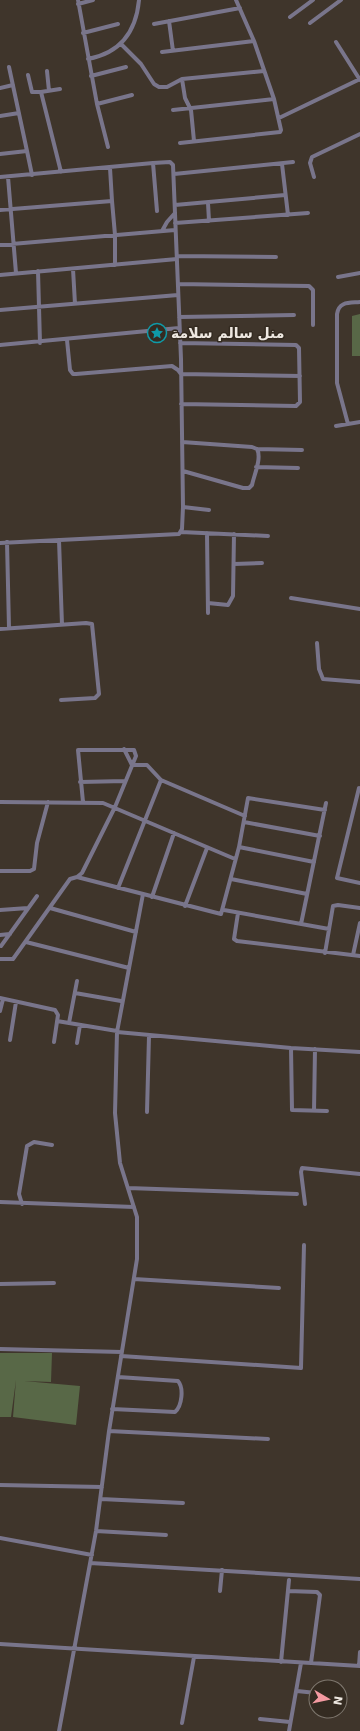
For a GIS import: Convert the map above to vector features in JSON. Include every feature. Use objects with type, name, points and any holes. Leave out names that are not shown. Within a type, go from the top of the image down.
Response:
[{"type":"street","points":[[93,0],[78,2],[82,33],[108,147]]},
{"type":"street","points":[[88,59],[105,54],[121,44],[130,32],[139,0]]},
{"type":"street","points":[[180,143],[280,132],[282,127],[274,98],[254,41],[236,0]]},
{"type":"street","points":[[290,17],[313,0]]},
{"type":"street","points":[[310,23],[341,0]]},
{"type":"street","points":[[154,24],[240,8]]},
{"type":"street","points":[[169,21],[173,51]]},
{"type":"street","points":[[82,33],[118,24]]},
{"type":"street","points":[[162,52],[254,41]]},
{"type":"street","points":[[279,118],[360,79],[336,42]]},
{"type":"street","points":[[121,44],[141,64],[152,82],[157,86],[167,86],[182,79],[264,71]]},
{"type":"street","points":[[9,67],[32,175]]},
{"type":"street","points":[[91,76],[126,67]]},
{"type":"street","points":[[47,71],[49,91]]},
{"type":"street","points":[[28,75],[32,92],[60,89]]},
{"type":"street","points":[[182,79],[185,98],[190,108],[194,141]]},
{"type":"street","points":[[0,88],[13,86]]},
{"type":"street","points":[[41,92],[61,172]]},
{"type":"street","points":[[97,104],[132,95]]},
{"type":"street","points":[[173,110],[274,98]]},
{"type":"street","points":[[0,116],[18,113]]},
{"type":"street","points":[[314,177],[310,163],[312,157],[360,134]]},
{"type":"street","points":[[0,154],[27,152]]},
{"type":"street","points":[[174,174],[292,162]]},
{"type":"street","points":[[153,163],[157,211]]},
{"type":"street","points":[[0,177],[153,163],[172,163],[174,174],[181,374],[183,471],[183,508],[181,532]]},
{"type":"street","points":[[282,164],[288,215]]},
{"type":"street","points":[[110,168],[115,235],[115,265]]},
{"type":"street","points":[[8,177],[16,274]]},
{"type":"street","points":[[175,205],[208,203],[285,194]]},
{"type":"street","points":[[0,210],[112,201]]},
{"type":"street","points":[[208,203],[209,221]]},
{"type":"street","points":[[162,231],[167,222],[175,213]]},
{"type":"street","points":[[175,223],[308,213]]},
{"type":"street","points":[[0,245],[175,230]]},
{"type":"street","points":[[0,275],[177,258],[276,257]]},
{"type":"street","points":[[74,269],[75,304]]},
{"type":"street","points":[[38,271],[40,343]]},
{"type":"street","points":[[338,277],[360,273]]},
{"type":"street","points":[[178,284],[309,286],[313,290],[314,325]]},
{"type":"street","points":[[0,310],[178,295]]},
{"type":"street","points":[[348,424],[337,382],[337,314],[339,307],[342,304],[360,302]]},
{"type":"street","points":[[179,317],[294,315]]},
{"type":"street","points":[[0,345],[40,343],[179,328]]},
{"type":"street","points":[[67,340],[70,370],[73,374],[172,366],[181,374],[300,376]]},
{"type":"street","points":[[180,343],[296,345],[299,348],[300,376],[300,402],[296,406],[181,404]]},
{"type":"street","points":[[336,426],[360,422]]},
{"type":"street","points":[[182,442],[252,447],[257,449],[302,450]]},
{"type":"street","points":[[183,471],[243,488],[249,488],[252,485],[259,453],[257,449]]},
{"type":"street","points":[[256,467],[298,468]]},
{"type":"street","points":[[183,508],[209,510]]},
{"type":"street","points":[[0,543],[181,532],[268,536]]},
{"type":"street","points":[[207,533],[208,613]]},
{"type":"street","points":[[208,604],[228,605],[231,602],[233,596],[234,534]]},
{"type":"street","points":[[59,540],[62,625]]},
{"type":"street","points":[[7,542],[9,628]]},
{"type":"street","points":[[234,564],[262,563]]},
{"type":"street","points":[[291,598],[360,609]]},
{"type":"street","points":[[0,629],[86,623],[92,624],[99,694],[95,698],[61,700]]},
{"type":"street","points":[[317,643],[319,669],[323,679],[360,682]]},
{"type":"street","points":[[124,748],[132,765]]},
{"type":"street","points":[[0,958],[12,960],[70,879],[77,877],[82,872],[115,808],[136,756],[134,750],[124,748],[80,749],[78,752],[83,802]]},
{"type":"street","points":[[132,765],[146,765],[161,780],[245,816]]},
{"type":"street","points":[[118,888],[161,780]]},
{"type":"street","points":[[80,782],[125,781]]},
{"type":"street","points":[[360,789],[359,788],[338,878],[360,883]]},
{"type":"street","points":[[77,877],[220,914],[223,913],[224,910],[239,847],[248,798],[325,810]]},
{"type":"street","points":[[0,802],[103,803],[144,822],[235,859]]},
{"type":"street","points":[[0,871],[30,871],[34,869],[37,843],[48,802]]},
{"type":"street","points":[[301,924],[326,803]]},
{"type":"street","points":[[244,822],[320,836]]},
{"type":"street","points":[[152,897],[174,833]]},
{"type":"street","points":[[239,847],[314,862]]},
{"type":"street","points":[[185,906],[206,848]]},
{"type":"street","points":[[231,879],[307,894]]},
{"type":"street","points":[[59,1731],[73,1648],[96,1531],[112,1409],[134,1280],[138,1236],[134,1208],[122,1174],[116,1143],[115,1113],[117,1032],[143,894]]},
{"type":"street","points":[[1,946],[37,896]]},
{"type":"street","points":[[325,953],[333,906],[338,905],[360,908]]},
{"type":"street","points":[[0,910],[28,908]]},
{"type":"street","points":[[50,908],[136,932]]},
{"type":"street","points":[[224,910],[329,929]]},
{"type":"street","points":[[238,913],[234,939],[325,953],[360,956]]},
{"type":"street","points":[[353,955],[360,923]]},
{"type":"street","points":[[0,935],[10,934]]},
{"type":"street","points":[[26,942],[129,968]]},
{"type":"street","points":[[69,1023],[77,981]]},
{"type":"street","points":[[75,993],[122,1001]]},
{"type":"street","points":[[0,1011],[2,999],[55,1010],[57,1012],[57,1021],[54,1042]]},
{"type":"street","points":[[10,1040],[16,1002]]},
{"type":"street","points":[[57,1021],[117,1032],[149,1036],[291,1048],[360,1052]]},
{"type":"street","points":[[77,1043],[80,1025]]},
{"type":"street","points":[[147,1112],[149,1036]]},
{"type":"street","points":[[291,1048],[292,1110],[327,1111]]},
{"type":"street","points":[[314,1111],[315,1049]]},
{"type":"street","points":[[22,1204],[19,1194],[27,1146],[34,1142],[52,1145]]},
{"type":"street","points":[[305,1204],[301,1172],[302,1168],[360,1174]]},
{"type":"street","points":[[128,1188],[297,1194]]},
{"type":"street","points":[[0,1202],[134,1208]]},
{"type":"street","points":[[0,1344],[0,1349],[122,1354],[301,1368],[304,1246]]},
{"type":"street","points":[[134,1280],[279,1288]]},
{"type":"street","points":[[0,1284],[54,1283]]},
{"type":"street","points":[[112,1409],[175,1412],[181,1403],[181,1385],[178,1381],[118,1377]]},
{"type":"street","points":[[109,1431],[268,1439]]},
{"type":"street","points":[[0,1485],[102,1487]]},
{"type":"street","points":[[101,1499],[183,1504]]},
{"type":"street","points":[[96,1531],[166,1534]]},
{"type":"street","points":[[0,1538],[92,1554]]},
{"type":"street","points":[[90,1563],[222,1570],[250,1574],[360,1579]]},
{"type":"street","points":[[220,1591],[222,1570]]},
{"type":"street","points":[[281,1662],[289,1580]]},
{"type":"street","points":[[288,1591],[318,1592],[320,1595],[311,1663]]},
{"type":"street","points":[[0,1644],[359,1666],[360,1652]]},
{"type":"street","points":[[182,1723],[194,1657]]},
{"type":"street","points":[[289,1731],[301,1662]]},
{"type":"street","points":[[296,1690],[308,1692]]},
{"type":"street","points":[[260,1719],[290,1722]]},
{"type":"green space","points":[[360,314],[360,356],[352,356],[352,316]]},
{"type":"green space","points":[[0,1353],[52,1353],[51,1382],[24,1381],[80,1386],[76,1425],[13,1417],[16,1380],[11,1417],[0,1417]]},
{"type":"place","name":"منل سالم سلامة","points":[[157,333]]}]
